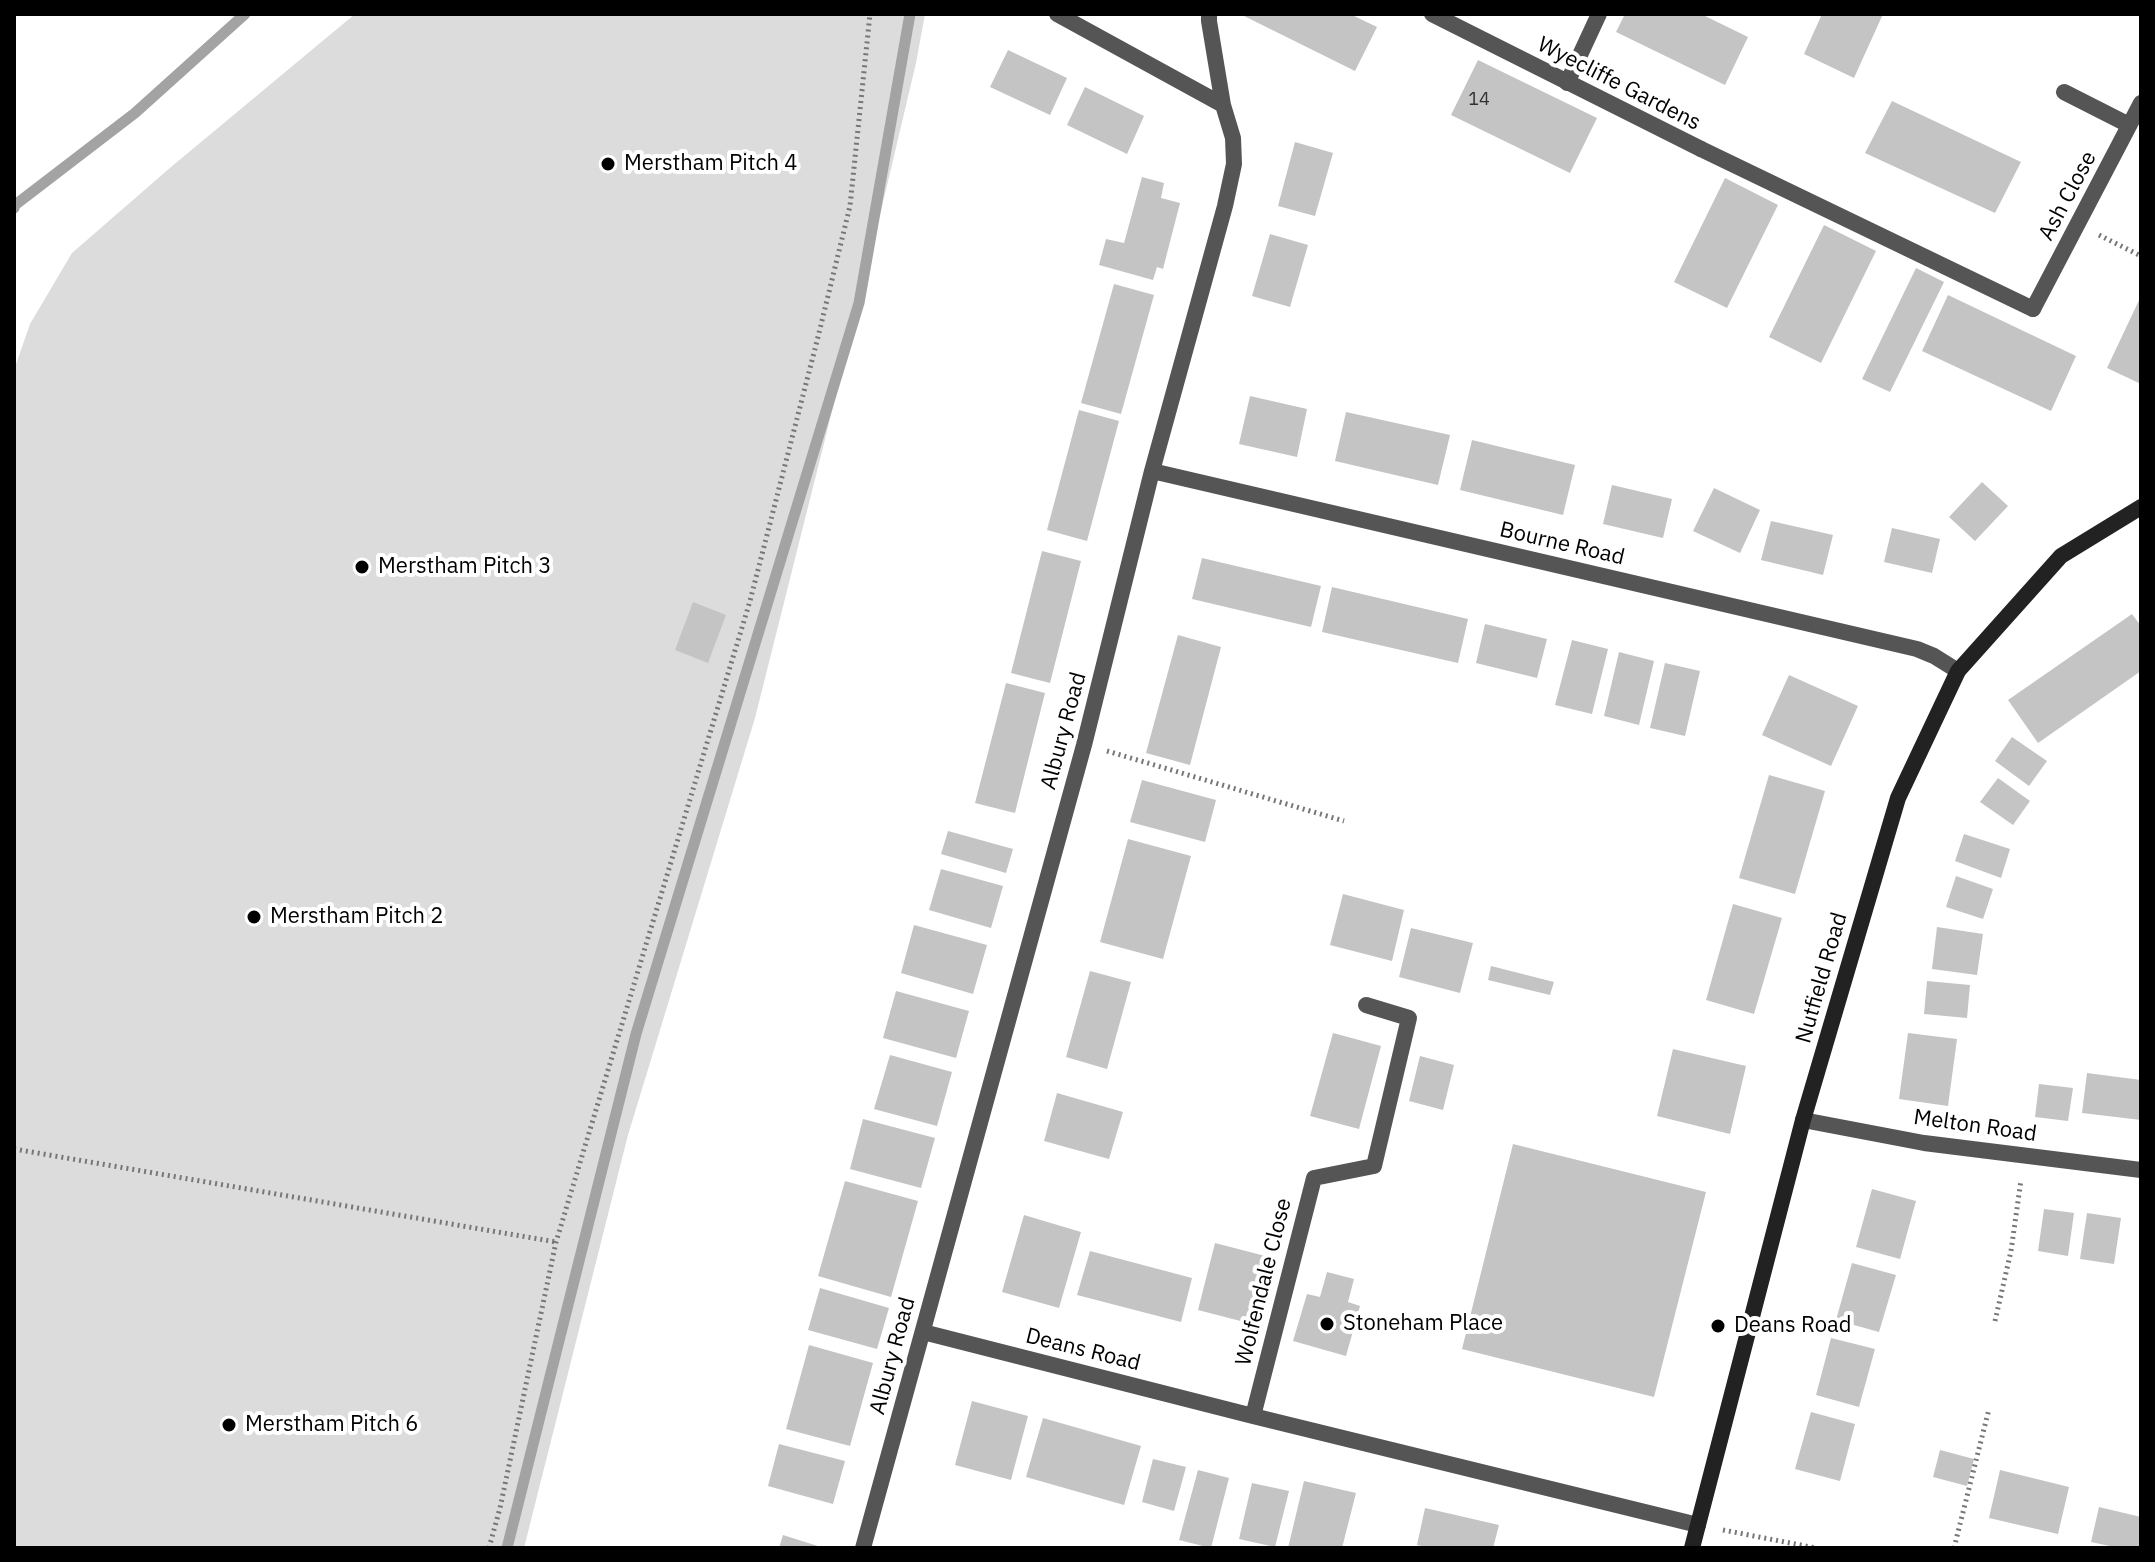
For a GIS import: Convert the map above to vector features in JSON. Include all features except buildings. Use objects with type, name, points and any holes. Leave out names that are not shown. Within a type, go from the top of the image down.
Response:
[{"type":"street","points":[[1057,14],[1223,105]]},
{"type":"street","name":"Albury Road","points":[[863,1548],[1084,745],[1152,471],[1233,171],[1233,138],[1223,105],[1209,14]]},
{"type":"street","name":"Wyecliffe Gardens","points":[[1432,14],[1701,149],[2033,309]]},
{"type":"street","points":[[1567,83],[1599,14]]},
{"type":"street","points":[[2064,92],[2129,125]]},
{"type":"street","name":"Ash Close","points":[[2033,309],[2141,103]]},
{"type":"street","name":"Bourne Road","points":[[1152,471],[1917,649],[1958,671]]},
{"type":"street","name":"Nutfield Road","points":[[1692,1548],[1803,1120],[1898,798],[1958,671],[2061,556],[2141,507]]},
{"type":"street","name":"Wolfendale Close","points":[[1253,1416],[1314,1178],[1374,1166],[1409,1018],[1366,1005]]},
{"type":"street","name":"Melton Road","points":[[1803,1120],[1924,1143],[2141,1170]]},
{"type":"street","name":"Deans Road","points":[[923,1332],[1698,1525]]},
{"type":"path","points":[[489,1548],[556,1242],[750,601],[814,357],[850,206],[870,14]]},
{"type":"path","points":[[2078,225],[2141,256]]},
{"type":"path","points":[[1084,745],[1344,821]]},
{"type":"path","points":[[14,1149],[556,1242]]},
{"type":"path","points":[[1995,1321],[2011,1251],[2023,1155]]},
{"type":"path","points":[[1954,1548],[1989,1409]]},
{"type":"path","points":[[1698,1525],[1816,1548]]},
{"type":"shaded area","points":[[355,14],[925,14],[859,304],[755,718],[628,1135],[524,1548],[14,1548],[14,370],[30,324],[72,253]]},
{"type":"waterway","points":[[14,208],[135,113],[245,14]]},
{"type":"waterway","points":[[507,1548],[636,1034],[859,303],[910,14]]},
{"type":"place","name":"Merstham Pitch 4","points":[[608,164]]},
{"type":"place","name":"Merstham Pitch 3","points":[[362,567]]},
{"type":"place","name":"Merstham Pitch 2","points":[[254,917]]},
{"type":"place","name":"Stoneham Place","points":[[1327,1324]]},
{"type":"place","name":"Deans Road","points":[[1718,1326]]},
{"type":"place","name":"Merstham Pitch 6","points":[[229,1425]]}]
